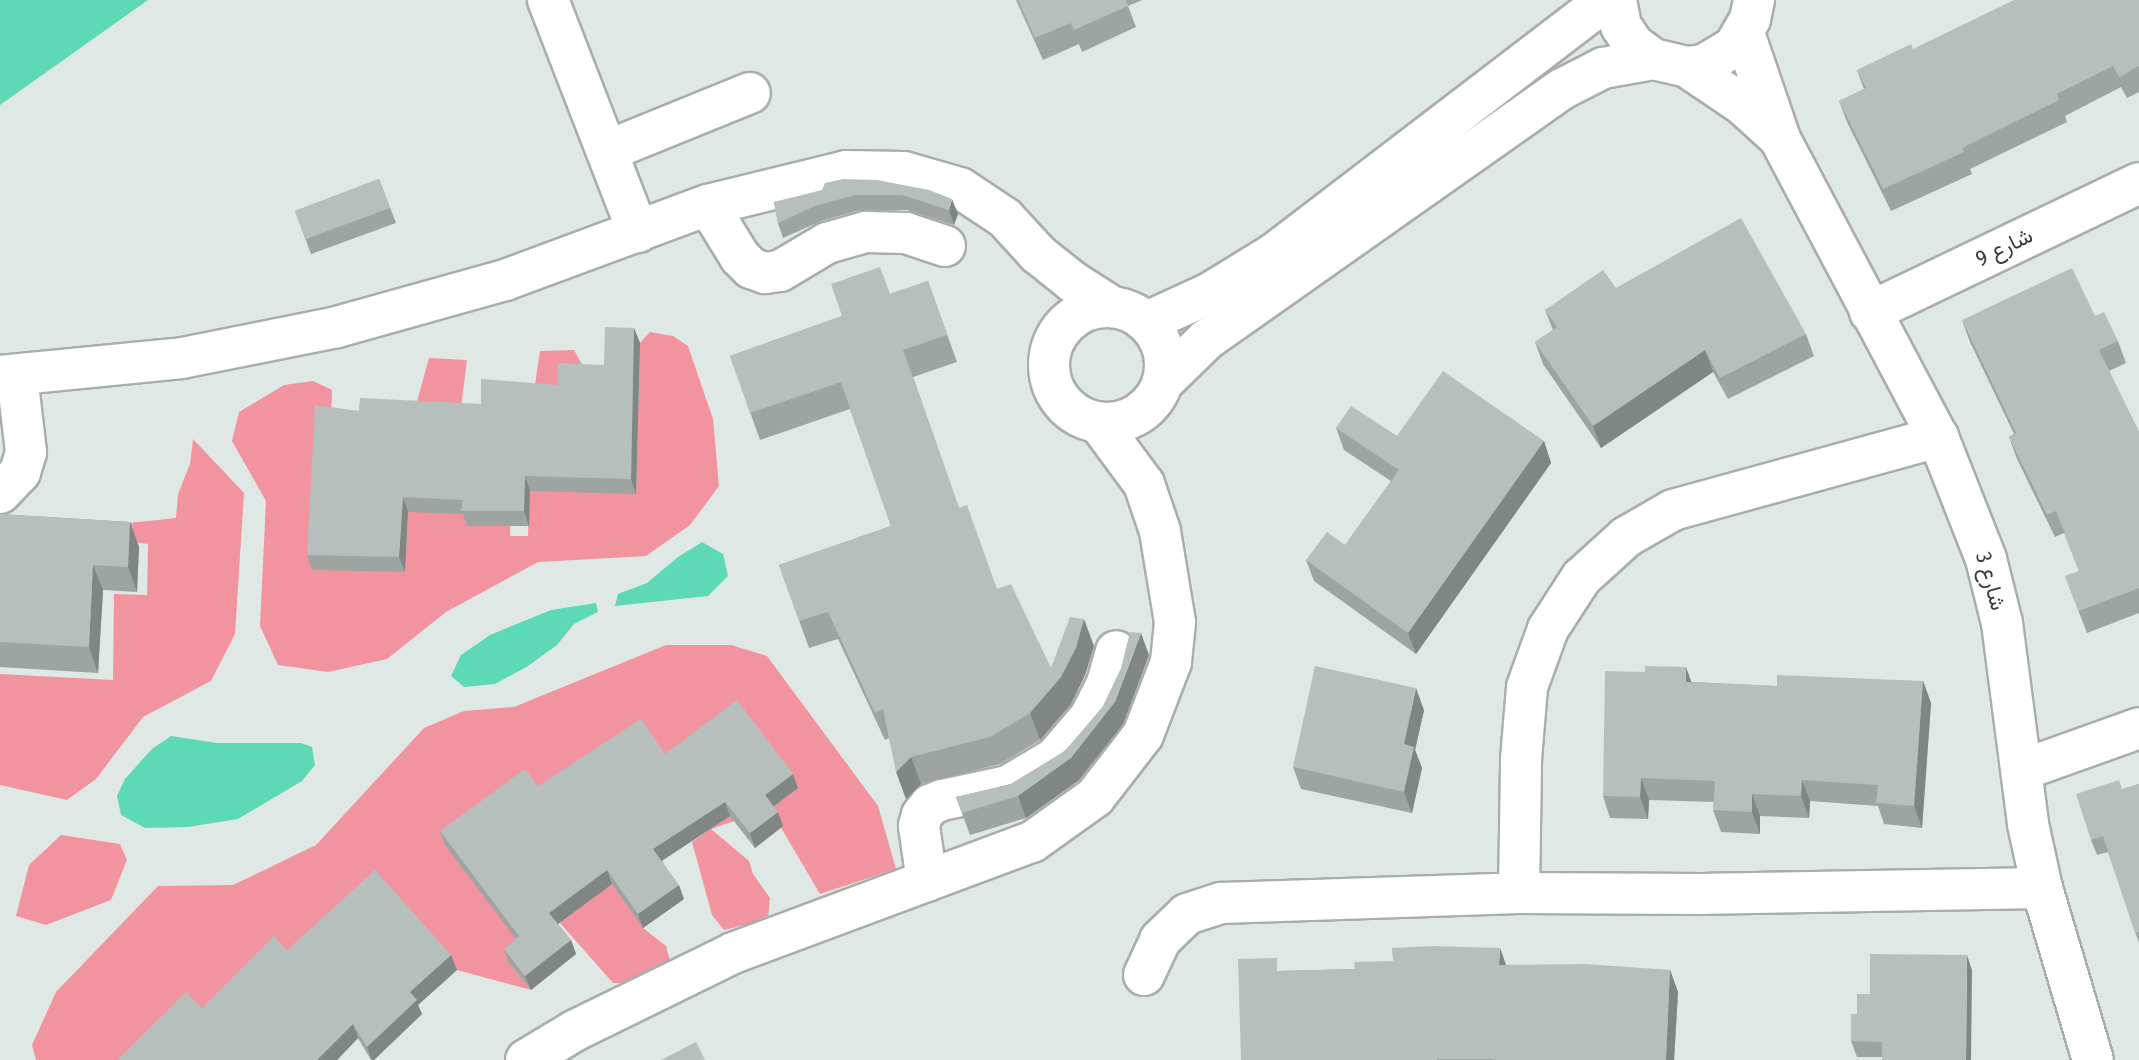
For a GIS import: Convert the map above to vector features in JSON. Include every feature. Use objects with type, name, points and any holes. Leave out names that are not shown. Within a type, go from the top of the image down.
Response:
[{"type":"street","points":[[548,0],[638,232]]},
{"type":"street","points":[[1147,322],[1210,293],[1275,253],[1606,0]]},
{"type":"street","name":"شارع 3","points":[[1616,0],[1621,26],[1634,45],[1742,104],[1780,139]]},
{"type":"street","points":[[1111,306],[1093,308],[1061,327],[1052,345],[1049,365],[1053,386],[1064,403],[1080,416],[1099,423],[1120,422],[1155,394],[1206,340],[1562,89],[1603,68],[1720,57],[1753,9]]},
{"type":"street","name":"شارع 3","points":[[1753,9],[1780,139],[1938,437],[1965,497],[2002,623],[2028,824],[2042,888],[2093,1060]]},
{"type":"street","points":[[607,151],[750,93]]},
{"type":"street","points":[[0,493],[20,472],[26,452],[8,375],[182,358],[337,327],[505,280],[708,205],[846,171],[904,172],[960,188],[984,201],[1005,218],[1038,254],[1073,282],[1111,306],[1130,311],[1147,322],[1160,339],[1166,360],[1155,394],[1144,484]]},
{"type":"street","name":"شارع 9","points":[[1870,312],[2139,183]]},
{"type":"street","points":[[708,205],[740,257],[751,268],[765,273],[780,271],[827,243],[866,232],[906,233],[945,246]]},
{"type":"street","points":[[1038,254],[1055,289],[1061,327]]},
{"type":"street","points":[[526,1060],[574,1031],[733,953],[1032,842],[1095,797],[1143,735],[1171,662],[1175,622],[1160,531],[1144,484],[1099,423]]},
{"type":"street","points":[[1519,893],[1521,759],[1527,687],[1548,629],[1581,578],[1626,537],[1673,510],[1938,437]]},
{"type":"street","points":[[927,881],[919,826],[922,815],[930,805],[1008,786],[1055,758],[1090,717],[1107,683],[1116,651]]},
{"type":"street","points":[[2022,770],[2139,728]]},
{"type":"street","points":[[1144,975],[1160,940],[1187,914],[1221,903],[1519,893],[1702,894],[2042,888]]},
{"type":"shaded area","points":[[0,0],[148,0],[0,105]]},
{"type":"shaded area","points":[[650,332],[673,336],[688,346],[713,419],[719,486],[690,525],[646,556],[538,562],[446,612],[387,659],[328,672],[278,665],[260,626],[266,501],[232,441],[239,412],[284,385],[313,381],[332,390],[331,421],[405,572],[413,416],[429,358],[467,360],[460,416],[467,526],[510,526],[510,536],[528,536],[533,398],[540,351],[574,350],[590,379],[636,494],[640,343]]},
{"type":"shaded area","points":[[193,439],[244,493],[235,634],[211,681],[143,717],[96,779],[67,800],[0,785],[0,674],[113,680],[114,594],[147,595],[148,544],[54,531],[176,518],[178,494],[190,464]]},
{"type":"shaded area","points":[[702,542],[723,554],[728,576],[708,596],[615,606],[618,594],[647,583]]},
{"type":"shaded area","points":[[596,603],[598,612],[574,624],[557,645],[495,684],[464,687],[451,676],[461,655],[490,635],[551,610]]},
{"type":"shaded area","points":[[666,645],[731,645],[767,656],[878,806],[896,869],[820,894],[770,809],[711,829],[749,861],[753,874],[770,898],[768,919],[724,930],[712,915],[692,842],[710,829],[646,733],[643,928],[666,946],[670,961],[639,983],[613,983],[560,923],[580,907],[533,920],[509,963],[531,990],[457,970],[380,886],[137,1060],[36,1060],[32,1045],[56,992],[158,886],[233,885],[316,845],[424,728],[464,711],[514,707]]},
{"type":"shaded area","points":[[171,736],[217,743],[301,743],[312,747],[315,765],[302,781],[238,819],[188,827],[145,828],[121,815],[117,796],[125,779],[152,749]]},
{"type":"shaded area","points":[[61,835],[120,844],[127,860],[111,900],[46,925],[16,916],[29,865]]},
{"type":"building","points":[[1018,0],[1126,0],[1128,6],[1074,30],[1071,23],[1035,38]]},
{"type":"building","points":[[2014,0],[2139,0],[2139,66],[2119,77],[2113,66],[2057,94],[2059,100],[1962,148],[1964,152],[1883,189],[1839,101],[1866,88],[1857,70],[1911,44],[1913,49]]},
{"type":"building","points":[[379,179],[390,208],[306,239],[295,211]]},
{"type":"building","points":[[843,179],[877,180],[929,190],[952,199],[949,210],[902,195],[855,195],[815,206],[778,223],[774,202],[822,190],[825,183]]},
{"type":"building","points":[[1741,218],[1806,334],[1720,378],[1705,350],[1593,426],[1535,342],[1557,327],[1545,310],[1603,270],[1616,288]]},
{"type":"building","points":[[880,267],[890,294],[928,281],[947,335],[903,350],[959,508],[967,505],[997,589],[1011,584],[1051,668],[1070,617],[1084,619],[1076,648],[1061,677],[1030,713],[990,737],[911,757],[896,772],[883,709],[875,713],[828,612],[799,621],[779,565],[891,526],[841,382],[750,413],[730,356],[842,316],[831,284]]},
{"type":"building","points":[[2072,268],[2095,316],[2104,312],[2118,341],[2099,350],[2139,432],[2139,588],[2079,611],[2065,576],[2079,571],[2056,511],[2047,515],[2009,437],[2016,433],[1962,320]]},
{"type":"building","points":[[605,327],[634,328],[631,479],[525,476],[524,511],[461,511],[463,500],[403,497],[399,557],[307,555],[315,405],[359,411],[360,398],[481,404],[481,379],[557,385],[558,363],[604,365]]},
{"type":"building","points":[[1443,371],[1544,441],[1408,633],[1306,560],[1327,532],[1345,545],[1399,470],[1336,428],[1351,406],[1397,436]]},
{"type":"building","points":[[0,514],[130,522],[128,567],[93,565],[89,647],[0,642]]},
{"type":"building","points":[[1130,632],[1141,633],[1115,702],[1071,758],[1018,796],[962,813],[956,797],[1011,784],[1065,751],[1103,706],[1121,668]]},
{"type":"building","points":[[1315,666],[1416,688],[1404,744],[1414,747],[1404,792],[1293,767]]},
{"type":"building","points":[[1645,666],[1686,667],[1686,682],[1777,686],[1777,675],[1923,681],[1914,806],[1876,803],[1878,785],[1802,780],[1801,796],[1752,794],[1752,812],[1713,810],[1715,781],[1641,778],[1640,797],[1603,796],[1605,671],[1645,672]]},
{"type":"building","points":[[737,700],[793,774],[765,795],[778,812],[750,833],[725,802],[653,849],[679,885],[638,914],[607,870],[549,913],[571,940],[525,976],[504,949],[519,936],[440,831],[525,769],[538,786],[641,719],[665,754]]},
{"type":"building","points":[[2119,780],[2122,789],[2139,784],[2139,932],[2135,933],[2103,836],[2091,840],[2076,794]]},
{"type":"building","points":[[375,870],[451,955],[410,992],[417,1000],[367,1047],[353,1024],[317,1060],[117,1060],[186,992],[202,1008],[274,936],[287,950]]},
{"type":"building","points":[[1392,948],[1500,948],[1499,965],[1586,964],[1670,970],[1666,1060],[1241,1060],[1238,959],[1277,958],[1277,971],[1355,969],[1354,962],[1393,961]]},
{"type":"building","points":[[1870,954],[1967,955],[1966,1060],[1882,1060],[1882,1042],[1851,1041],[1851,1014],[1857,1014],[1857,994],[1870,994]]},
{"type":"building","points":[[696,1042],[705,1060],[661,1060]]}]
